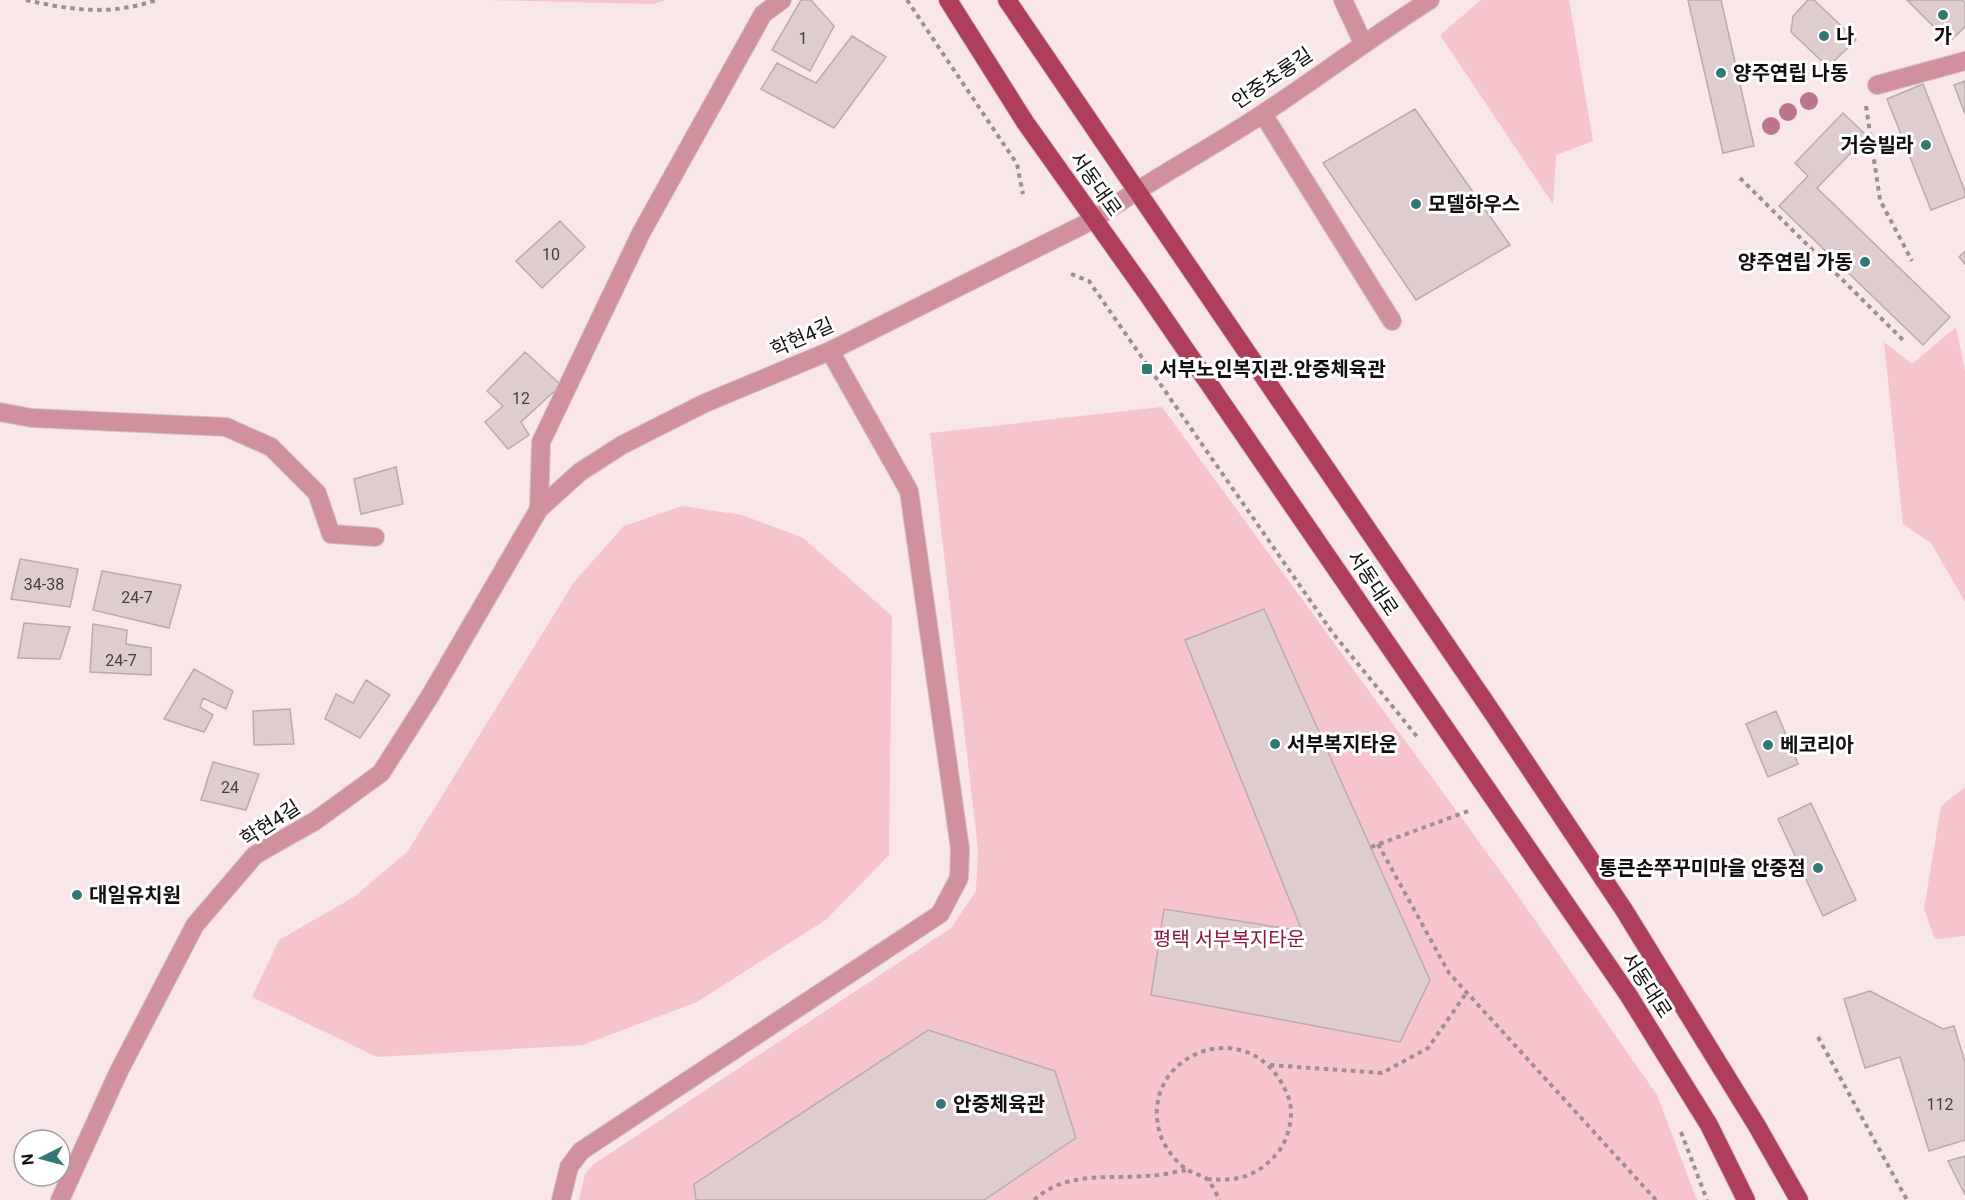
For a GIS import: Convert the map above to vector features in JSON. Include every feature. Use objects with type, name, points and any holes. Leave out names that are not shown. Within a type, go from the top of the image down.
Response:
[{"type":"main road","name":"서동대로","points":[[948,0],[1025,122],[1148,295],[1629,996],[1709,1125],[1746,1200]]},
{"type":"main road","name":"서동대로","points":[[1007,0],[1137,189],[1194,279],[1492,712],[1636,929],[1757,1126],[1799,1200]]},
{"type":"street","name":"학현4길","points":[[539,509],[542,442],[641,232],[763,14],[782,0]]},
{"type":"street","points":[[1343,0],[1363,43]]},
{"type":"street","name":"안중초롱길","points":[[1093,220],[1137,189],[1263,114],[1363,43],[1430,0]]},
{"type":"street","points":[[1877,85],[1965,61]]},
{"type":"street","points":[[1263,114],[1392,321]]},
{"type":"street","name":"학현4길","points":[[60,1200],[119,1071],[195,926],[255,855],[315,821],[381,773],[430,696],[539,509],[580,472],[622,445],[705,403],[830,351],[1093,220]]},
{"type":"street","points":[[561,1200],[569,1167],[581,1151],[940,914],[959,878],[960,849],[909,491],[830,351]]},
{"type":"street","points":[[0,412],[32,418],[226,427],[271,447],[294,470],[316,493],[331,534],[375,537]]},
{"type":"path","points":[[26,0],[75,11],[112,9],[156,0]]},
{"type":"path","points":[[907,0],[1017,164],[1023,194]]},
{"type":"path","points":[[1864,100],[1880,200],[1912,261]]},
{"type":"path","points":[[1740,178],[1903,340]]},
{"type":"path","points":[[1071,274],[1089,281],[1332,632],[1422,742]]},
{"type":"path","points":[[1465,802],[1478,819]]},
{"type":"path","points":[[1371,847],[1471,810]]},
{"type":"path","points":[[1378,844],[1449,973],[1656,1200]]},
{"type":"path","points":[[1270,1065],[1382,1073],[1428,1048],[1467,992]]},
{"type":"path","points":[[1818,1037],[1907,1200]]},
{"type":"path","points":[[1230,1047],[1252,1053],[1270,1065],[1283,1082],[1290,1104],[1290,1125],[1283,1146],[1269,1164],[1251,1176],[1229,1181],[1207,1179],[1187,1170],[1171,1155],[1161,1135],[1157,1113],[1161,1092],[1171,1072],[1188,1058],[1208,1049],[1230,1047]]},
{"type":"path","points":[[1678,1124],[1707,1200]]},
{"type":"path","points":[[1034,1200],[1048,1188],[1070,1180],[1104,1175],[1146,1176],[1187,1170]]},
{"type":"path","points":[[1207,1179],[1220,1200]]},
{"type":"green space","points":[[485,0],[665,0],[653,4]]},
{"type":"green space","points":[[1481,0],[1569,0],[1593,141],[1556,155],[1553,204],[1440,35]]},
{"type":"green space","points":[[1956,327],[1965,371],[1965,602],[1931,543],[1903,524],[1884,342],[1912,364]]},
{"type":"green space","name":"평택 서부복지타운","points":[[1162,407],[1509,883],[1657,1095],[1697,1200],[579,1200],[585,1174],[594,1164],[951,928],[976,891],[978,850],[930,433]]},
{"type":"green space","points":[[682,506],[742,515],[803,538],[892,616],[889,855],[827,919],[697,1002],[583,1045],[377,1057],[252,997],[279,940],[354,897],[408,851],[574,582],[624,526]]},
{"type":"green space","points":[[1965,787],[1965,936],[1935,939],[1924,909],[1941,806]]},
{"type":"building","points":[[801,0],[811,0],[834,26],[810,71],[772,50]]},
{"type":"building","name":"양주연립 나동","points":[[1688,0],[1721,0],[1754,146],[1723,153]]},
{"type":"building","name":"나","points":[[1808,0],[1814,0],[1856,40],[1828,67],[1791,32],[1793,16]]},
{"type":"building","name":"가","points":[[1907,0],[1962,0],[1965,3],[1965,27],[1949,42]]},
{"type":"building","points":[[852,36],[886,57],[834,128],[761,89],[777,63],[816,83]]},
{"type":"building","points":[[1965,81],[1965,114],[1954,85]]},
{"type":"building","name":"거승빌라","points":[[1923,84],[1965,191],[1965,197],[1931,210],[1887,99]]},
{"type":"building","name":"모델하우스","points":[[1415,109],[1510,245],[1416,300],[1323,163]]},
{"type":"building","name":"양주연립 가동","points":[[1843,113],[1867,136],[1817,188],[1950,317],[1923,345],[1779,206],[1808,176],[1795,163]]},
{"type":"building","points":[[560,221],[585,247],[542,288],[516,261]]},
{"type":"building","points":[[1965,251],[1965,264],[1959,257]]},
{"type":"building","points":[[525,352],[561,385],[521,422],[529,435],[508,449],[485,422],[503,406],[487,391]]},
{"type":"building","points":[[396,467],[403,504],[361,514],[354,479]]},
{"type":"building","points":[[20,559],[78,569],[70,607],[11,599]]},
{"type":"building","points":[[102,571],[181,585],[169,628],[93,610]]},
{"type":"building","name":"서부복지타운","points":[[1264,609],[1430,980],[1400,1042],[1151,995],[1164,909],[1302,931],[1185,640]]},
{"type":"building","points":[[24,623],[70,627],[60,659],[18,658]]},
{"type":"building","points":[[93,624],[127,630],[126,644],[151,648],[151,675],[90,672]]},
{"type":"building","points":[[194,669],[233,691],[226,709],[203,698],[200,707],[213,715],[204,732],[164,719]]},
{"type":"building","points":[[366,680],[390,695],[360,738],[325,719],[336,694],[353,703]]},
{"type":"building","points":[[290,709],[294,744],[254,745],[253,711]]},
{"type":"building","points":[[1776,711],[1798,764],[1768,777],[1746,724]]},
{"type":"building","points":[[213,762],[259,774],[246,810],[201,800]]},
{"type":"building","points":[[1811,803],[1856,900],[1823,916],[1778,819]]},
{"type":"building","points":[[1870,991],[1943,1029],[1954,1026],[1965,1062],[1965,1140],[1929,1151],[1900,1057],[1865,1068],[1844,999]]},
{"type":"building","name":"안중체육관","points":[[928,1030],[1055,1071],[1076,1138],[984,1200],[696,1200],[694,1184]]},
{"type":"building","points":[[1965,1156],[1965,1195],[1948,1161]]},
{"type":"place","name":"가","points":[[1943,15]]},
{"type":"place","name":"나","points":[[1824,36]]},
{"type":"place","name":"양주연립 나동","points":[[1721,73]]},
{"type":"place","name":"거승빌라","points":[[1926,145]]},
{"type":"place","name":"모델하우스","points":[[1416,204]]},
{"type":"place","name":"양주연립 가동","points":[[1865,262]]},
{"type":"place","name":"서부노인복지관.안중체육관","points":[[1147,369]]},
{"type":"place","name":"서부복지타운","points":[[1275,744]]},
{"type":"place","name":"베코리아","points":[[1768,745]]},
{"type":"place","name":"통큰손쭈꾸미마을 안중점","points":[[1818,868]]},
{"type":"place","name":"대일유치원","points":[[77,895]]},
{"type":"place","name":"안중체육관","points":[[941,1104]]}]
